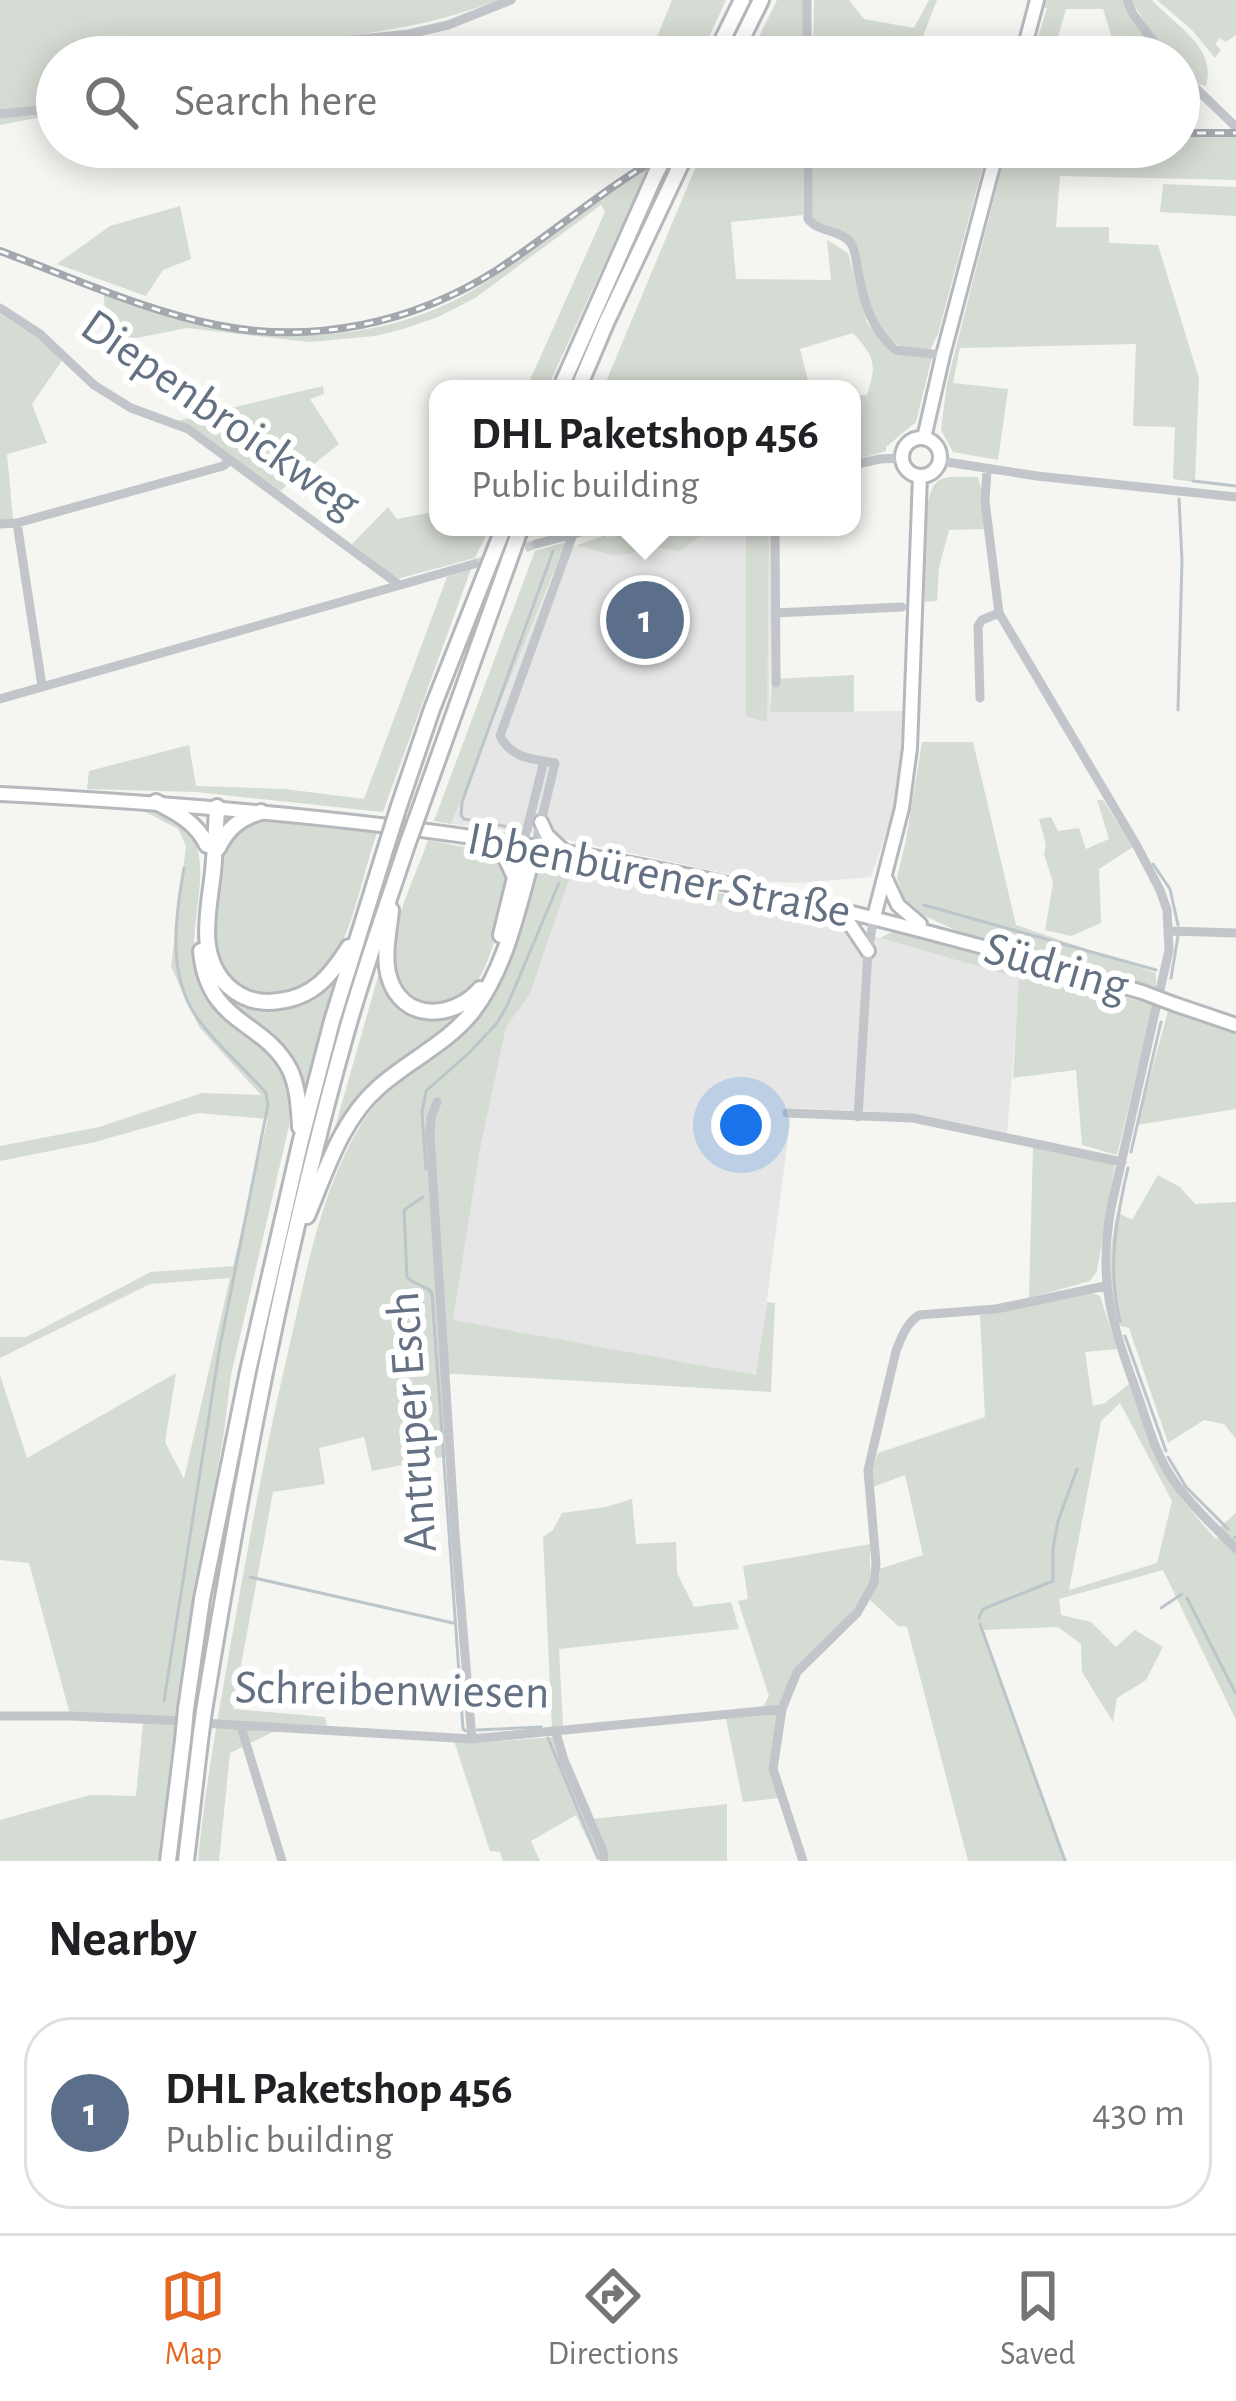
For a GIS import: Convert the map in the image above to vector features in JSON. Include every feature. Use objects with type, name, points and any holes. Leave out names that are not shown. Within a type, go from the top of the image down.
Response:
[{"type":"highway","points":[[724,36],[742,0]]},
{"type":"highway","points":[[743,36],[761,0]]},
{"type":"highway","points":[[564,380],[659,168]]},
{"type":"highway","points":[[582,380],[679,168]]},
{"type":"highway","points":[[167,1861],[202,1599],[300,1144],[399,806],[500,536]]},
{"type":"highway","points":[[186,1861],[204,1711],[250,1442],[341,1052],[419,809],[518,536]]},
{"type":"highway","points":[[156,802],[193,824],[211,852]]},
{"type":"highway","points":[[213,807],[206,936],[209,958],[220,979],[238,995],[263,1003],[308,994],[332,975],[370,898]]},
{"type":"highway","points":[[261,812],[243,818],[211,852],[200,947],[207,982],[220,1004],[273,1049],[290,1070],[299,1104],[300,1144]]},
{"type":"highway","points":[[485,839],[506,858],[514,875]]},
{"type":"highway","points":[[393,887],[389,977],[408,1003],[442,1012],[468,1002],[487,976],[501,938],[514,875],[529,846]]},
{"type":"highway","points":[[295,1236],[360,1107],[382,1084],[446,1040],[487,989],[511,931],[529,846]]},
{"type":"main road","points":[[1028,36],[1037,0]]},
{"type":"main road","points":[[925,438],[992,168]]},
{"type":"main road","points":[[925,438],[935,444],[940,461],[933,472],[920,476],[906,469],[902,458],[911,441],[925,438]]},
{"type":"main road","name":"Ibbenbürener Straße","points":[[0,794],[213,807],[485,839],[742,886],[874,917],[902,808],[910,748],[920,476]]},
{"type":"main road","points":[[542,822],[547,835],[566,853]]},
{"type":"main road","points":[[886,879],[898,904],[931,932]]},
{"type":"main road","points":[[832,908],[848,921],[868,951]]},
{"type":"main road","name":"Südring","points":[[874,917],[1142,992],[1236,1025]]},
{"type":"street","points":[[390,36],[448,25],[511,0]]},
{"type":"street","points":[[807,0],[807,36]]},
{"type":"street","points":[[1127,0],[1149,36]]},
{"type":"street","points":[[1200,92],[1236,127]]},
{"type":"street","points":[[0,114],[36,111]]},
{"type":"street","points":[[808,168],[808,219],[816,228],[842,236],[854,248],[871,320],[895,350],[943,355]]},
{"type":"street","name":"Diepenbroickweg","points":[[0,308],[40,334],[94,385],[130,408],[188,429],[398,584]]},
{"type":"street","points":[[861,463],[902,458]]},
{"type":"street","points":[[0,524],[223,466],[230,460]]},
{"type":"street","points":[[940,461],[1236,497]]},
{"type":"street","points":[[987,469],[985,501],[999,613],[1137,846],[1167,910],[1166,968],[1106,1236],[1105,1286],[1116,1334],[1162,1463],[1236,1550]]},
{"type":"street","points":[[17,523],[42,686]]},
{"type":"street","points":[[536,544],[566,536]]},
{"type":"street","points":[[549,762],[518,755],[506,748],[500,736],[572,536]]},
{"type":"street","points":[[775,536],[776,683]]},
{"type":"street","points":[[0,699],[474,564]]},
{"type":"street","points":[[775,613],[902,607]]},
{"type":"street","points":[[980,698],[978,626],[999,613]]},
{"type":"street","points":[[529,846],[542,822],[549,762]]},
{"type":"street","points":[[529,846],[549,762]]},
{"type":"street","points":[[858,1117],[874,917]]},
{"type":"street","points":[[1170,931],[1236,933]]},
{"type":"street","name":"Antruper Esch","points":[[437,1102],[430,1135],[472,1739]]},
{"type":"street","points":[[787,1113],[914,1118],[1122,1162]]},
{"type":"street","points":[[802,1861],[772,1769],[782,1709],[797,1672],[857,1613],[874,1583],[868,1470],[896,1351],[911,1321],[931,1312],[996,1309],[1105,1286]]},
{"type":"street","name":"Schreibenwiesen","points":[[0,1716],[171,1720],[472,1739],[782,1709]]},
{"type":"street","points":[[242,1727],[282,1861]]},
{"type":"street","points":[[556,1732],[604,1861]]},
{"type":"shaded area","points":[[0,0],[499,0],[425,22],[349,36],[36,36],[36,118],[0,125]]},
{"type":"shaded area","points":[[672,0],[726,0],[710,36],[657,36]]},
{"type":"shaded area","points":[[777,0],[805,0],[804,36],[759,36]]},
{"type":"shaded area","points":[[814,0],[849,0],[864,19],[914,28],[929,0],[937,0],[923,36],[813,36]]},
{"type":"shaded area","points":[[1042,0],[1122,0],[1144,36],[1111,36],[1103,9],[1066,9],[1058,36],[1038,36],[1047,8],[1040,6]]},
{"type":"shaded area","points":[[1131,0],[1152,0],[1190,36],[1154,36]]},
{"type":"shaded area","points":[[1157,0],[1236,0],[1236,35],[1226,42],[1220,38],[1215,44],[1221,50],[1215,58]]},
{"type":"shaded area","points":[[1200,48],[1208,72],[1206,86],[1200,84]]},
{"type":"shaded area","points":[[1200,135],[1236,136],[1236,180],[1060,176],[1056,227],[1109,227],[1109,243],[1158,245],[1199,378],[1195,482],[1173,479],[1175,427],[1133,426],[1136,344],[960,348],[953,383],[1008,389],[998,460],[953,452],[941,430],[947,383],[1002,168],[1200,168]]},
{"type":"shaded area","points":[[648,168],[551,380],[530,380],[605,212],[601,205],[475,298],[403,329],[309,342],[187,328],[106,344],[104,294],[190,323],[262,334],[336,333],[409,319],[475,289]]},
{"type":"shaded area","points":[[695,168],[803,168],[803,215],[731,222],[736,279],[831,280],[827,240],[848,253],[867,323],[892,354],[932,357],[916,422],[886,451],[861,458],[861,395],[867,395],[873,368],[870,355],[853,333],[800,349],[808,380],[607,380]]},
{"type":"shaded area","points":[[812,168],[982,168],[930,350],[903,347],[881,330],[869,304],[859,251],[811,215]]},
{"type":"shaded area","points":[[1163,184],[1236,187],[1236,216],[1160,212]]},
{"type":"shaded area","points":[[180,206],[191,259],[163,270],[146,296],[57,264],[110,226]]},
{"type":"shaded area","points":[[0,314],[63,359],[32,404],[47,443],[7,454],[13,519],[0,520]]},
{"type":"shaded area","points":[[323,386],[324,394],[310,399],[339,444],[280,491],[177,421]]},
{"type":"shaded area","points":[[978,477],[984,529],[949,530],[937,601],[925,602],[929,496],[936,482]]},
{"type":"shaded area","points":[[388,507],[397,519],[429,513],[429,536],[486,536],[475,558],[397,579],[352,544]]},
{"type":"shaded area","points":[[608,536],[772,536],[770,712],[907,711],[898,799],[871,877],[763,881],[535,833],[451,824],[564,549]]},
{"type":"shaded area","points":[[701,536],[679,551],[649,546],[612,555],[577,545],[616,537]]},
{"type":"shaded area","points":[[746,536],[769,536],[767,722],[746,716]]},
{"type":"shaded area","points":[[566,542],[451,824],[434,821],[535,551]]},
{"type":"shaded area","points":[[471,569],[383,812],[196,792],[87,789],[89,771],[189,745],[196,786],[285,789],[364,799],[447,577]]},
{"type":"shaded area","points":[[854,675],[854,712],[770,712],[772,679]]},
{"type":"shaded area","points":[[922,742],[973,742],[1016,925],[1156,973],[1156,989],[961,933],[921,914],[904,898],[897,878]]},
{"type":"shaded area","points":[[1097,800],[1103,800],[1133,847],[1099,869],[1101,923],[1071,936],[1045,930],[1053,883],[1039,819],[1051,817],[1058,831],[1079,828],[1086,849],[1109,839]]},
{"type":"shaded area","points":[[142,810],[173,819],[191,834],[199,854],[194,960],[199,986],[218,1014],[273,1059],[283,1073],[290,1093],[289,1126],[231,1375],[179,1693],[158,1861],[0,1861],[0,1820],[90,1795],[136,1796],[143,1722],[71,1718],[29,1563],[0,1560],[0,1375],[27,1458],[176,1373],[165,1442],[184,1479],[230,1278],[150,1284],[0,1358],[0,1337],[26,1337],[151,1272],[233,1266],[268,1119],[198,1113],[95,1142],[0,1161],[0,1146],[99,1127],[202,1093],[261,1095],[199,1027],[171,967],[186,846],[178,829]]},
{"type":"shaded area","points":[[266,821],[377,833],[335,958],[315,982],[266,996],[246,991],[223,972],[214,952],[212,920],[225,847],[241,829]]},
{"type":"shaded area","points":[[428,840],[490,852],[508,873],[498,929],[484,970],[466,995],[440,1005],[413,997],[403,987],[393,957],[401,912]]},
{"type":"shaded area","points":[[549,859],[819,913],[847,930],[572,871],[530,994],[506,1027],[480,1150],[453,1320],[756,1375],[767,1302],[775,1303],[771,1392],[441,1373],[447,1456],[372,1471],[364,1437],[319,1448],[325,1484],[273,1492],[233,1709],[325,1717],[327,1726],[289,1724],[230,1753],[219,1861],[198,1861],[258,1494],[324,1208],[345,1154],[369,1113],[390,1090],[453,1044],[485,1007],[508,962],[539,867]]},
{"type":"shaded area","points":[[572,871],[866,934],[1020,978],[1007,1133],[917,1114],[792,1108],[757,1375],[453,1320],[506,1026],[530,994]]},
{"type":"shaded area","points":[[894,931],[1153,1005],[1117,1155],[1082,1145],[1076,1070],[1013,1078],[1019,978],[880,938]]},
{"type":"shaded area","points":[[383,959],[386,975],[416,1010],[472,1003],[465,1017],[392,1072],[328,1152]]},
{"type":"shaded area","points":[[209,966],[265,1006],[337,974],[303,1099],[299,1084],[213,989]]},
{"type":"shaded area","points":[[1168,1011],[1236,1031],[1236,1109],[1137,1125]]},
{"type":"shaded area","points":[[1033,1147],[1115,1164],[1097,1271],[1090,1281],[1029,1298]]},
{"type":"shaded area","points":[[1158,1175],[1180,1187],[1195,1204],[1236,1202],[1236,1439],[1224,1424],[1204,1420],[1168,1443],[1129,1328],[1117,1325],[1111,1268],[1117,1212],[1132,1220]]},
{"type":"shaded area","points":[[1092,1293],[1100,1296],[1117,1349],[1085,1352],[1093,1406],[1105,1403],[1129,1384],[1159,1461],[1193,1513],[1216,1539],[1224,1532],[1220,1527],[1236,1513],[1236,1720],[1163,1570],[1059,1599],[1061,1615],[1091,1622],[1116,1647],[1135,1630],[1163,1647],[1146,1680],[1117,1698],[1113,1722],[1082,1672],[1081,1644],[1058,1627],[982,1630],[1067,1861],[968,1861],[907,1627],[898,1626],[868,1598],[879,1569],[923,1555],[905,1475],[873,1487],[878,1453],[985,1417],[980,1315]],"holes":[[[1120,1403],[1172,1501],[1157,1563],[1069,1590],[1101,1421]]]},
{"type":"shaded area","points":[[632,1499],[636,1544],[676,1542],[677,1573],[694,1607],[731,1602],[739,1629],[559,1649],[563,1727],[552,1728],[543,1537],[562,1513]]},
{"type":"shaded area","points":[[870,1544],[870,1583],[852,1612],[793,1673],[770,1768],[779,1798],[743,1802],[726,1719],[763,1707],[769,1696],[738,1601],[748,1599],[743,1566]]},
{"type":"shaded area","points":[[553,1737],[599,1852],[598,1861],[576,1815],[531,1841],[540,1861],[503,1861],[500,1852],[490,1851],[454,1741]]},
{"type":"shaded area","points":[[727,1804],[727,1861],[609,1861],[593,1819]]},
{"type":"waterway","points":[[1193,481],[1236,486]]},
{"type":"waterway","points":[[1178,710],[1179,499]]},
{"type":"waterway","points":[[516,828],[464,819],[462,802],[553,551]]},
{"type":"waterway","points":[[1153,864],[1170,889],[1178,925]]},
{"type":"waterway","points":[[164,1701],[220,1346],[268,1105],[266,1093],[201,1023],[182,988],[176,929],[184,868]]},
{"type":"waterway","points":[[426,1169],[422,1112],[426,1091],[497,1023],[559,883]]},
{"type":"waterway","points":[[924,905],[1156,970]]},
{"type":"waterway","points":[[1171,978],[1178,936]]},
{"type":"waterway","points":[[1131,1152],[1161,1022]]},
{"type":"waterway","points":[[1120,1321],[1115,1244],[1128,1168]]},
{"type":"waterway","points":[[423,1197],[404,1210],[407,1277],[432,1294],[466,1731]]},
{"type":"waterway","points":[[1125,1336],[1166,1451]]},
{"type":"waterway","points":[[1168,1457],[1186,1487],[1228,1529]]},
{"type":"waterway","points":[[979,1618],[983,1609],[1053,1581],[1058,1521],[1077,1469]]},
{"type":"waterway","points":[[250,1577],[453,1623]]},
{"type":"waterway","points":[[1161,1608],[1182,1594]]},
{"type":"waterway","points":[[1187,1598],[1236,1694]]},
{"type":"waterway","points":[[980,1624],[1065,1861]]},
{"type":"waterway","points":[[477,1730],[541,1727]]},
{"type":"waterway","points":[[548,1738],[598,1858]]},
{"type":"tunnel","points":[[474,564],[536,544]]},
{"type":"railway","points":[[1200,133],[1236,133]]},
{"type":"railway","points":[[0,251],[188,319],[253,331],[326,330],[397,316],[465,288],[642,168]]},
{"type":"place","name":"DHL Paketshop 456","points":[[645,620]]}]
